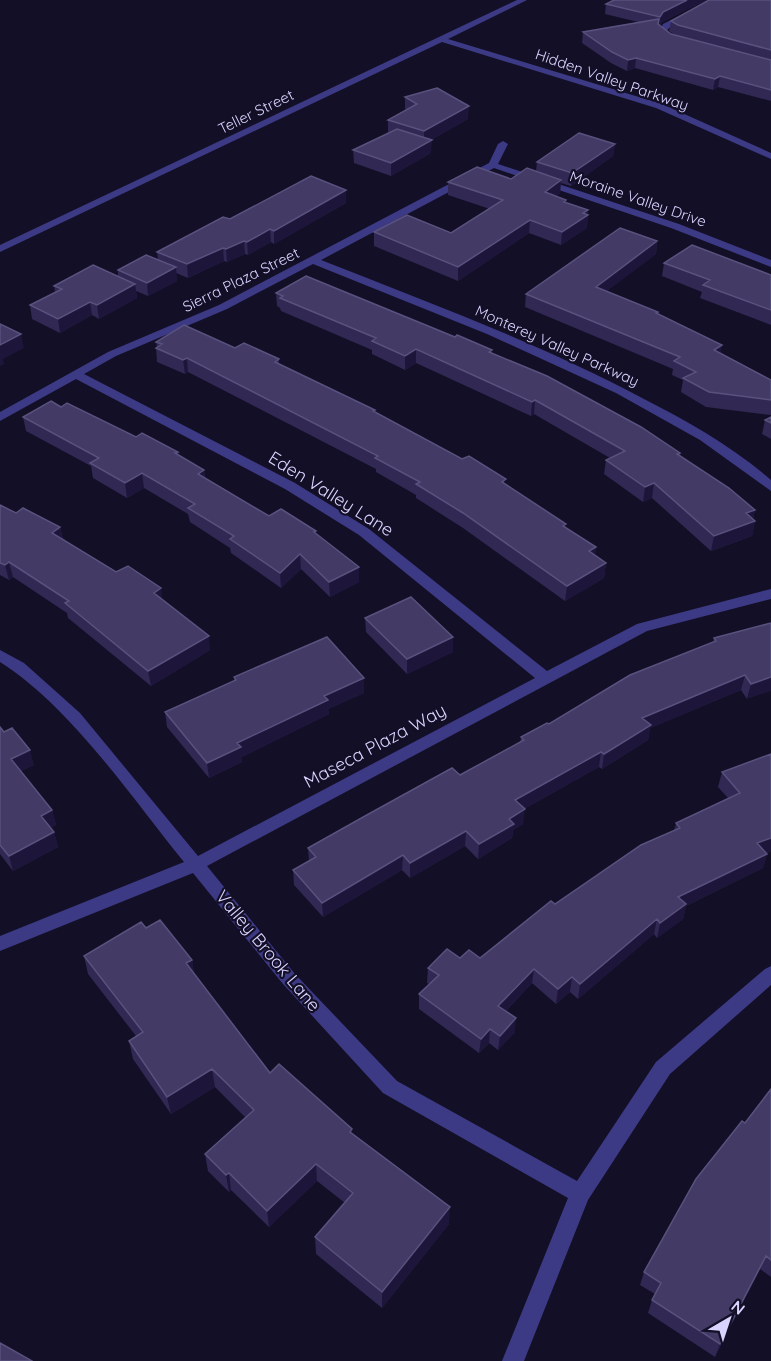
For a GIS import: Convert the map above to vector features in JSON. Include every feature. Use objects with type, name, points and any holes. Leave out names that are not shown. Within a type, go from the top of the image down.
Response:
[{"type":"street","name":"Teller Street","points":[[0,249],[523,0]]},
{"type":"street","points":[[684,43],[673,40],[662,33],[666,26],[717,0]]},
{"type":"street","name":"Hidden Valley Parkway","points":[[441,39],[659,106],[771,156]]},
{"type":"street","points":[[493,165],[503,144]]},
{"type":"street","name":"Sierra Plaza Street","points":[[0,417],[112,354],[223,307],[315,261],[493,165]]},
{"type":"street","name":"Moraine Valley Drive","points":[[493,165],[675,226],[771,264]]},
{"type":"street","name":"Monterey Valley Parkway","points":[[315,261],[515,341],[615,387],[701,435],[757,474],[771,487]]},
{"type":"street","name":"Eden Valley Lane","points":[[75,374],[290,486],[364,532],[545,678]]},
{"type":"street","name":"Maseca Plaza Way","points":[[0,944],[195,865],[642,627],[771,594]]},
{"type":"street","name":"Valley Brook Lane","points":[[0,655],[19,667],[75,717],[289,979],[390,1087],[580,1194]]},
{"type":"street","points":[[513,1361],[580,1194],[663,1068],[771,974]]},
{"type":"building","points":[[614,0],[687,0],[663,12],[660,17],[606,4]]},
{"type":"building","points":[[709,0],[771,0],[771,50],[678,25],[671,21]]},
{"type":"building","points":[[659,19],[658,24],[671,34],[771,60],[771,90],[720,76],[715,79],[636,58],[628,60],[583,32]]},
{"type":"building","points":[[437,88],[469,106],[424,131],[388,120],[417,104],[405,97]]},
{"type":"building","points":[[397,129],[432,140],[391,163],[353,150]]},
{"type":"building","points":[[579,133],[615,144],[572,173],[537,162]]},
{"type":"building","points":[[477,167],[511,179],[527,168],[561,180],[545,192],[566,200],[564,202],[588,210],[583,213],[588,215],[562,232],[530,220],[458,267],[374,232],[407,215],[451,233],[503,200],[448,182]]},
{"type":"building","points":[[311,176],[346,190],[274,231],[270,229],[247,242],[223,248],[187,264],[157,252],[223,217],[230,219]]},
{"type":"building","points":[[620,228],[657,241],[596,287],[658,312],[656,313],[722,345],[714,350],[771,380],[771,400],[709,392],[683,378],[696,372],[674,361],[680,357],[526,294]]},
{"type":"building","points":[[692,245],[771,275],[771,310],[703,285],[710,280],[664,263]]},
{"type":"building","points":[[146,255],[176,267],[147,283],[118,270]]},
{"type":"building","points":[[93,265],[135,284],[97,305],[90,302],[58,319],[30,305],[62,289],[54,286]]},
{"type":"building","points":[[306,276],[492,350],[489,352],[547,376],[641,427],[729,488],[755,510],[746,513],[755,521],[714,536],[654,483],[645,487],[606,460],[625,451],[535,400],[532,402],[416,349],[405,356],[372,341],[376,338],[280,298],[283,296],[276,293]]},
{"type":"building","points":[[0,324],[21,334],[0,345]]},
{"type":"building","points":[[184,325],[235,348],[244,343],[279,359],[275,362],[375,410],[373,411],[462,459],[469,456],[506,479],[502,482],[566,524],[563,526],[596,547],[589,551],[606,563],[567,586],[463,513],[416,484],[420,482],[375,458],[378,456],[187,358],[183,360],[156,348],[162,344],[156,342]]},
{"type":"building","points":[[51,401],[61,407],[67,403],[136,437],[142,433],[178,452],[175,453],[204,470],[198,474],[269,516],[281,509],[316,531],[314,532],[359,567],[329,582],[300,554],[280,573],[230,539],[234,536],[188,508],[195,504],[142,473],[125,483],[90,463],[99,458],[23,417]]},
{"type":"building","points":[[0,505],[16,513],[23,508],[60,527],[52,533],[116,572],[128,566],[161,588],[154,593],[209,636],[148,671],[65,603],[69,601],[9,562],[5,565],[0,563]]},
{"type":"building","points":[[411,597],[453,637],[407,659],[365,618]]},
{"type":"building","points":[[771,623],[771,677],[751,684],[745,675],[642,718],[651,725],[604,754],[601,752],[515,800],[525,809],[509,819],[514,824],[479,844],[466,831],[410,863],[403,855],[322,903],[293,870],[316,857],[308,848],[452,768],[460,775],[524,740],[521,737],[549,724],[630,675],[716,641],[714,638]]},
{"type":"building","points":[[327,637],[364,678],[324,696],[328,700],[237,743],[241,747],[207,763],[165,712],[236,680],[234,677]]},
{"type":"building","points":[[0,727],[4,732],[12,728],[30,750],[11,759],[52,810],[41,816],[54,832],[9,856],[0,845]]},
{"type":"building","points":[[771,754],[771,838],[757,843],[767,854],[678,897],[686,904],[660,923],[657,919],[580,984],[572,977],[558,989],[534,969],[498,1006],[516,1018],[500,1036],[490,1029],[481,1039],[419,994],[439,975],[428,968],[447,949],[460,958],[469,950],[480,958],[551,901],[555,904],[641,845],[680,828],[676,823],[740,793],[722,772]]},
{"type":"building","points":[[160,920],[192,960],[186,963],[270,1073],[279,1064],[352,1129],[350,1132],[450,1207],[382,1292],[315,1237],[353,1193],[316,1164],[267,1211],[229,1173],[226,1175],[205,1154],[254,1110],[212,1069],[167,1097],[129,1041],[143,1032],[84,956],[141,922],[146,928]]},
{"type":"building","points":[[771,1089],[771,1260],[766,1256],[720,1344],[652,1300],[661,1283],[644,1272],[696,1179]]},
{"type":"building","points":[[0,1343],[32,1361],[0,1361]]}]
